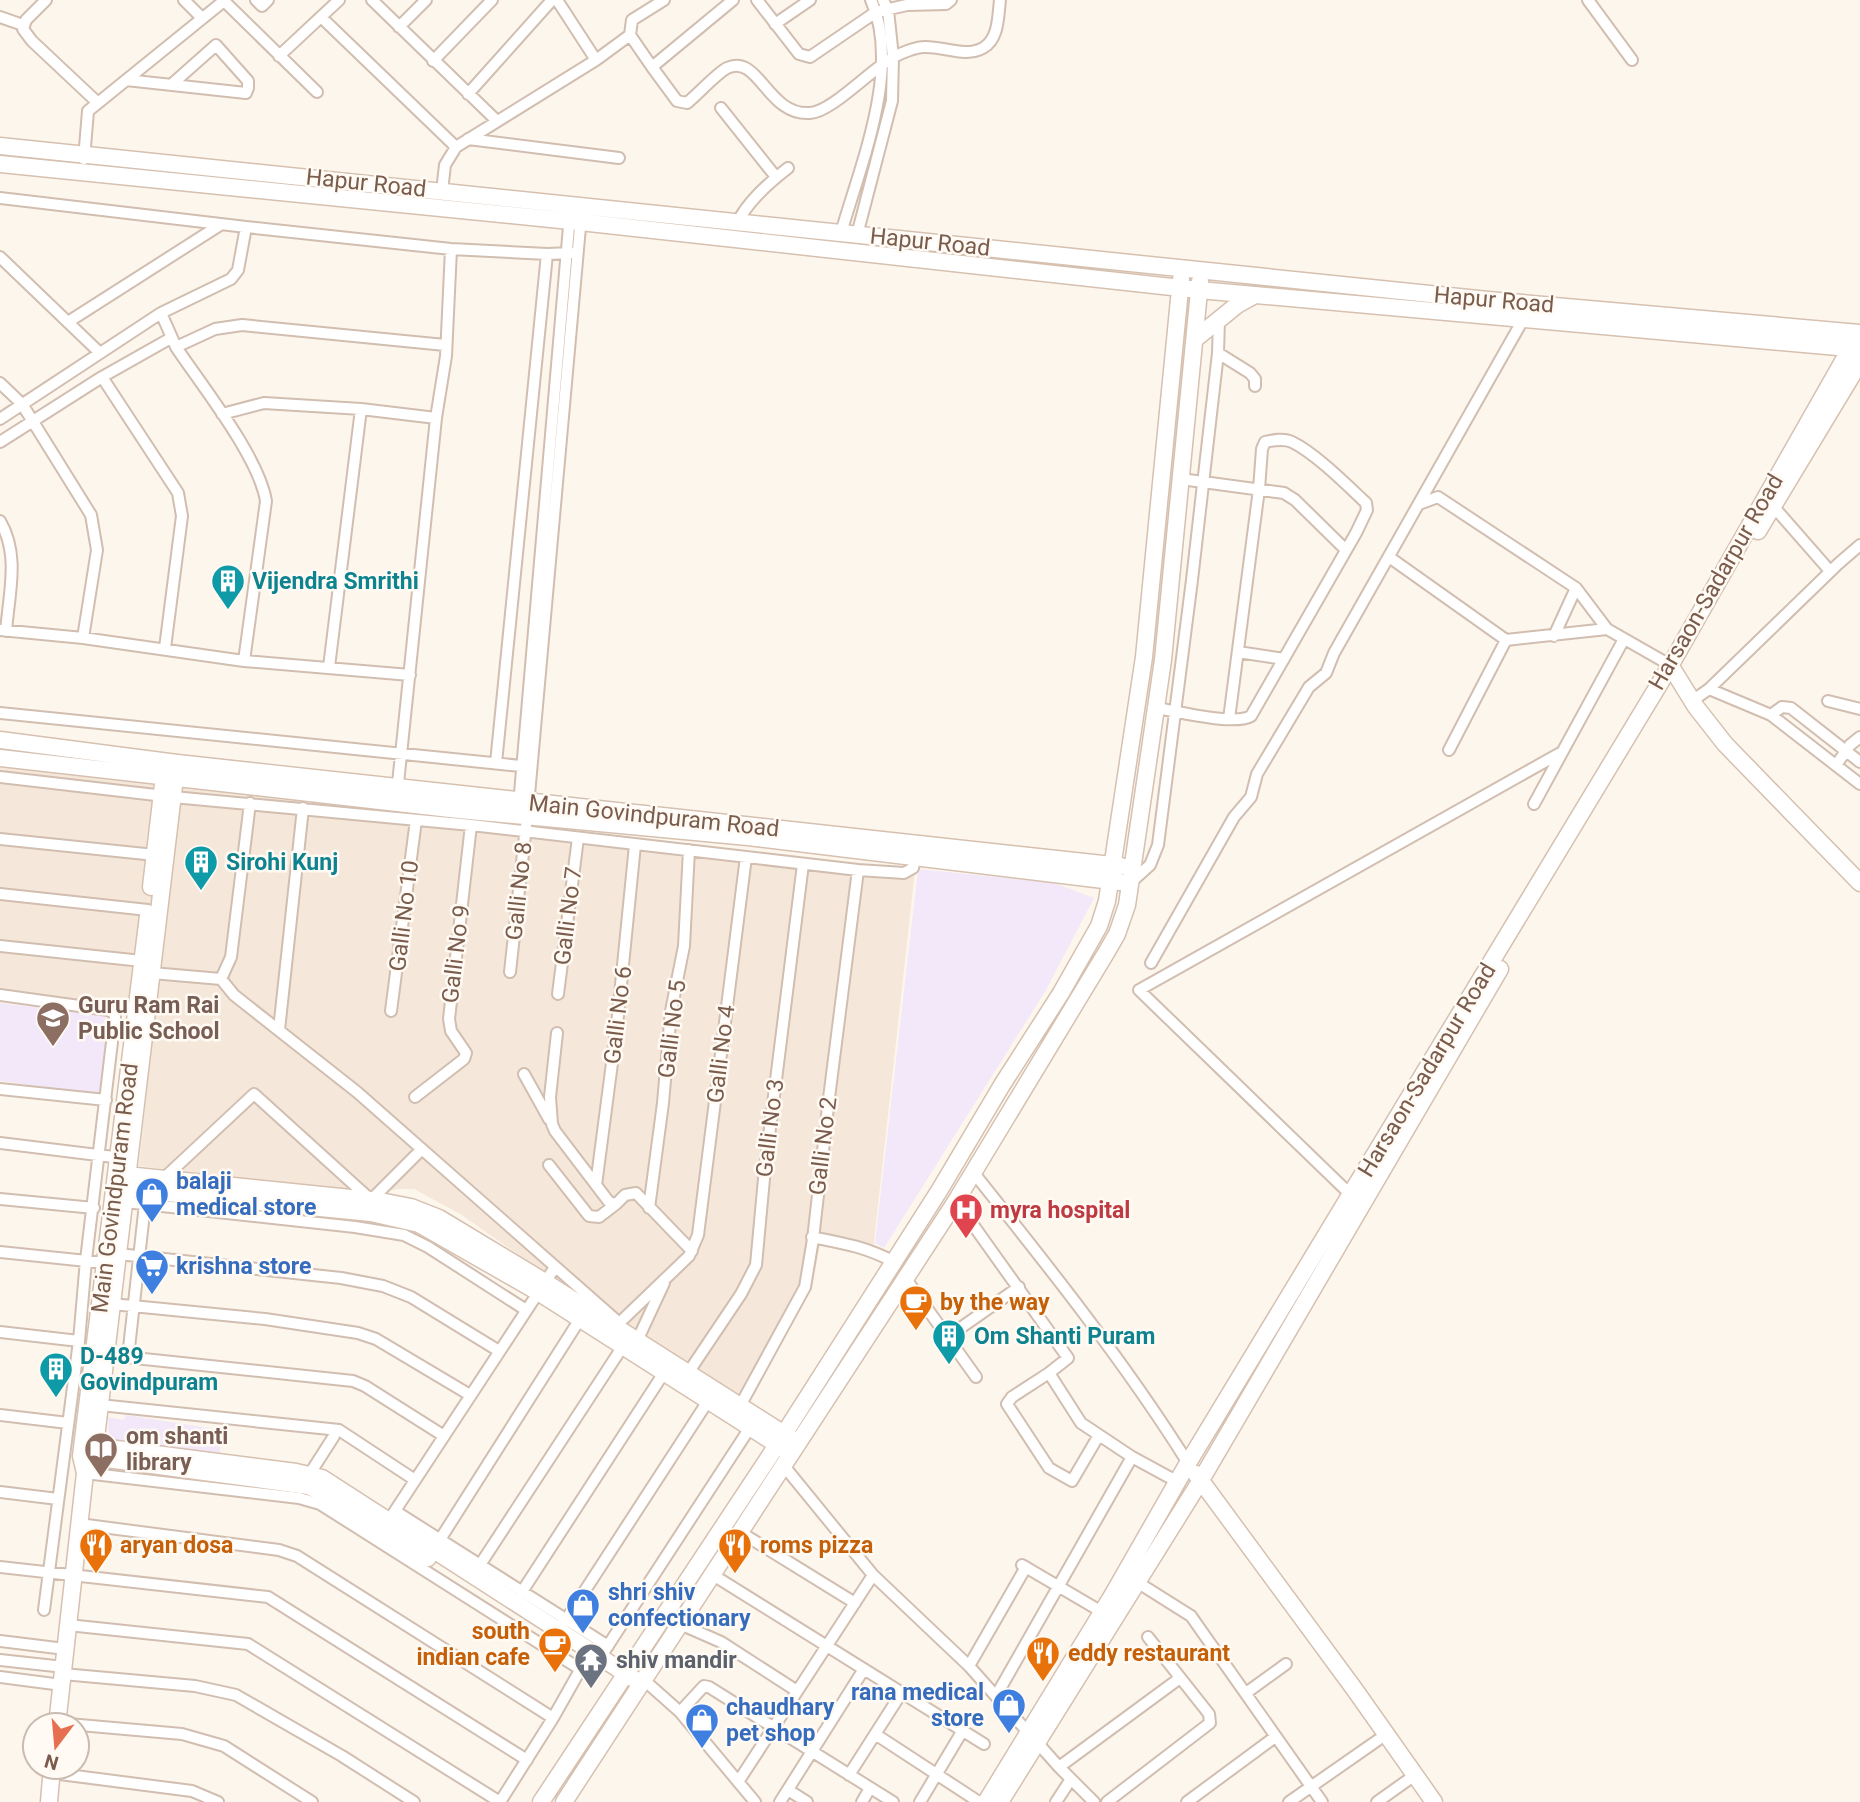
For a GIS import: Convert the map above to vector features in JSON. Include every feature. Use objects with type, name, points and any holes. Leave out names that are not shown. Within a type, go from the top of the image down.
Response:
[{"type":"street","points":[[184,0],[202,18]]},
{"type":"street","points":[[83,173],[88,111],[224,0],[317,92]]},
{"type":"street","points":[[256,0],[262,6],[268,0]]},
{"type":"street","points":[[279,56],[339,0]]},
{"type":"street","points":[[372,0],[496,121]]},
{"type":"street","points":[[398,27],[426,0]]},
{"type":"street","points":[[433,61],[492,0]]},
{"type":"street","points":[[468,94],[552,0]]},
{"type":"street","points":[[558,0],[596,60]]},
{"type":"street","points":[[442,191],[445,164],[456,147],[596,60],[629,35],[632,20],[664,0]]},
{"type":"street","points":[[652,67],[733,0]]},
{"type":"street","points":[[757,0],[799,54],[810,57],[882,7],[946,4],[951,0]]},
{"type":"street","points":[[775,24],[810,0]]},
{"type":"street","points":[[849,234],[874,170],[892,100],[893,57],[882,7],[871,0]]},
{"type":"street","points":[[629,35],[681,103],[687,103],[728,68],[750,68],[779,103],[796,114],[814,113],[893,57],[924,47],[959,51],[975,51],[985,47],[994,37],[1000,0]]},
{"type":"street","points":[[1588,0],[1632,60]]},
{"type":"street","points":[[23,25],[45,1]]},
{"type":"street","points":[[849,234],[860,166],[880,95],[882,7]]},
{"type":"street","points":[[0,17],[23,25]]},
{"type":"street","points":[[321,17],[456,147]]},
{"type":"street","points":[[23,25],[32,41],[98,103]]},
{"type":"street","points":[[126,80],[171,85],[246,93],[248,81],[216,45],[171,85]]},
{"type":"street","points":[[721,108],[776,177]]},
{"type":"street","points":[[468,139],[619,158]]},
{"type":"street","name":"Hapur Road","points":[[0,146],[442,191],[576,213],[1180,288],[1855,349]]},
{"type":"street","name":"Hapur Road","points":[[0,164],[576,213],[743,223],[1488,300],[1860,332]]},
{"type":"street","points":[[860,166],[874,170]]},
{"type":"street","points":[[743,223],[741,216],[745,209],[788,168]]},
{"type":"street","points":[[0,198],[220,225],[451,249],[573,253]]},
{"type":"street","name":"Galli No 8","points":[[510,972],[576,213]]},
{"type":"street","points":[[68,322],[220,225]]},
{"type":"street","points":[[0,419],[161,313],[231,279],[240,264],[246,227]]},
{"type":"street","points":[[396,795],[436,418],[444,376],[451,249]]},
{"type":"street","points":[[496,763],[547,254]]},
{"type":"street","points":[[0,257],[100,353]]},
{"type":"street","points":[[541,1802],[894,1262],[1090,944],[1102,917],[1144,657],[1182,268]]},
{"type":"street","points":[[564,1802],[956,1201],[1078,1003],[1117,934],[1126,905],[1163,660],[1200,270]]},
{"type":"street","points":[[1195,339],[1255,295]]},
{"type":"street","points":[[161,313],[174,342],[222,414],[264,487],[266,501],[244,661]]},
{"type":"street","points":[[1151,963],[1234,817],[1251,797],[1257,774],[1309,687],[1326,673],[1334,653],[1524,318]]},
{"type":"street","points":[[1130,875],[1150,865],[1156,852],[1175,711],[1219,319]]},
{"type":"street","points":[[0,443],[102,377],[174,342],[215,329],[242,325],[445,345]]},
{"type":"street","name":"Harsaon-Sadarpur Road","points":[[986,1802],[1137,1582],[1201,1480],[1357,1201],[1672,668],[1855,349],[1860,332]]},
{"type":"street","points":[[1217,353],[1250,373],[1255,379],[1255,386]]},
{"type":"street","name":"Harsaon-Sadarpur Road","points":[[1672,668],[1860,362]]},
{"type":"street","points":[[102,377],[181,500],[182,516],[165,648]]},
{"type":"street","points":[[0,383],[22,404],[85,504],[95,529],[97,550],[83,638]]},
{"type":"street","points":[[222,414],[264,403],[360,409],[436,418]]},
{"type":"street","points":[[329,667],[360,409]]},
{"type":"street","points":[[1156,708],[1230,719],[1245,720],[1251,716],[1367,510],[1366,503],[1332,472],[1291,441],[1265,442],[1262,449],[1230,719]]},
{"type":"street","points":[[1181,479],[1277,491],[1295,500],[1346,550]]},
{"type":"street","points":[[1419,504],[1438,497],[1576,588],[1607,629],[1672,668],[1692,701],[1725,744],[1860,883]]},
{"type":"street","points":[[1773,506],[1830,571]]},
{"type":"street","points":[[0,521],[9,537],[13,557],[3,631],[165,648],[244,661],[410,675]]},
{"type":"street","points":[[1692,701],[1709,689],[1860,545]]},
{"type":"street","points":[[1389,557],[1506,640],[1607,629]]},
{"type":"street","points":[[1554,636],[1576,588]]},
{"type":"street","points":[[1534,804],[1624,639]]},
{"type":"street","points":[[1449,750],[1506,640]]},
{"type":"street","points":[[1238,652],[1284,659]]},
{"type":"street","points":[[1709,689],[1771,715],[1860,784]]},
{"type":"street","points":[[1828,701],[1860,709]]},
{"type":"street","points":[[1771,715],[1782,707],[1791,708],[1860,762]]},
{"type":"street","points":[[0,713],[529,766]]},
{"type":"street","points":[[1836,765],[1860,737]]},
{"type":"street","name":"Main Govindpuram Road","points":[[0,740],[170,770]]},
{"type":"street","points":[[1357,1201],[1139,990],[1562,752]]},
{"type":"street","name":"Main Govindpuram Road","points":[[0,758],[170,770],[396,795],[524,813],[1130,875]]},
{"type":"street","name":"Main Govindpuram Road","points":[[59,1711],[170,770]]},
{"type":"street","points":[[0,777],[471,825],[524,813],[578,838],[858,870],[904,873],[913,868],[916,851]]},
{"type":"street","name":"Main Govindpuram Road","points":[[147,967],[148,910],[155,855],[167,796]]},
{"type":"street","points":[[221,979],[231,957],[250,803]]},
{"type":"street","points":[[279,1030],[303,808]]},
{"type":"street","name":"Galli No 10","points":[[391,1011],[416,820]]},
{"type":"street","name":"Galli No 9","points":[[415,1097],[465,1055],[451,1031],[449,1019],[471,825]]},
{"type":"street","name":"Galli No 7","points":[[558,994],[578,838]]},
{"type":"street","points":[[0,839],[155,855]]},
{"type":"street","name":"Galli No 6","points":[[596,1185],[618,1012],[635,845]]},
{"type":"street","name":"Galli No 5","points":[[649,1208],[663,1103],[671,1011],[684,946],[689,850]]},
{"type":"street","name":"Galli No 4","points":[[692,1251],[698,1235],[746,857]]},
{"type":"street","name":"Galli No 3","points":[[688,1373],[741,1294],[757,1265],[765,1168],[803,864]]},
{"type":"street","name":"Galli No 2","points":[[740,1406],[806,1287],[858,870]]},
{"type":"street","points":[[0,894],[148,910]]},
{"type":"street","points":[[0,946],[221,979],[234,995],[357,1092],[555,1267],[630,1343],[668,1367],[708,1401],[753,1422],[780,1439],[873,1575],[969,1666],[1094,1802]]},
{"type":"street","points":[[0,995],[114,1013],[79,1341],[44,1609]]},
{"type":"street","points":[[552,1124],[550,1097],[557,1033]]},
{"type":"street","points":[[524,1074],[552,1124],[608,1202],[616,1205]]},
{"type":"street","points":[[0,1089],[106,1100]]},
{"type":"street","points":[[163,1179],[254,1094],[371,1200]]},
{"type":"street","points":[[0,1143],[99,1155],[145,1204],[355,1227],[404,1235],[428,1247],[526,1310]]},
{"type":"street","points":[[371,1200],[422,1149]]},
{"type":"street","points":[[549,1165],[589,1216],[599,1217],[632,1192],[692,1251],[613,1328]]},
{"type":"street","points":[[973,1172],[1077,1303],[1188,1463],[1434,1802]]},
{"type":"street","points":[[123,1178],[163,1179],[371,1200],[411,1207],[430,1213],[542,1287],[580,1319],[613,1328]]},
{"type":"street","points":[[123,1178],[402,1219],[436,1232],[542,1287],[613,1328]]},
{"type":"street","points":[[0,1199],[94,1208]]},
{"type":"street","points":[[956,1201],[1069,1358],[1012,1397],[1007,1404],[1049,1468],[1073,1481],[1099,1435]]},
{"type":"street","name":"Harsaon-Sadarpur Road","points":[[1000,1802],[1102,1612],[1188,1463],[1357,1201]]},
{"type":"street","points":[[128,1357],[145,1204]]},
{"type":"street","points":[[812,1237],[858,1245],[894,1262]]},
{"type":"street","points":[[0,1252],[86,1260],[139,1255],[341,1278],[383,1286],[411,1297],[499,1351]]},
{"type":"street","name":"Main Govindpuram Road","points":[[88,1451],[100,1405],[112,1304],[112,1258]]},
{"type":"street","points":[[392,1515],[555,1267]]},
{"type":"street","points":[[477,1569],[630,1343],[667,1277]]},
{"type":"street","points":[[906,1279],[976,1377]]},
{"type":"street","points":[[949,1336],[1019,1287]]},
{"type":"street","points":[[112,1304],[265,1319],[358,1333],[376,1339],[470,1395]]},
{"type":"street","points":[[437,1544],[580,1319]]},
{"type":"street","points":[[0,1332],[79,1341]]},
{"type":"street","points":[[106,1355],[354,1381],[365,1385],[444,1436]]},
{"type":"street","points":[[668,1367],[688,1373],[740,1406],[753,1422]]},
{"type":"street","points":[[519,1596],[668,1367]]},
{"type":"street","points":[[1049,1373],[1081,1423],[1132,1457],[1178,1482]]},
{"type":"street","points":[[563,1624],[708,1401]]},
{"type":"street","points":[[100,1405],[339,1430],[415,1480]]},
{"type":"street","points":[[0,1415],[68,1423]]},
{"type":"street","points":[[68,1625],[248,1644],[500,1802],[553,1718],[753,1422]]},
{"type":"street","points":[[309,1475],[334,1436]]},
{"type":"street","points":[[88,1451],[322,1478],[392,1515],[563,1624],[594,1657]]},
{"type":"street","points":[[88,1451],[308,1486],[319,1490],[680,1712],[755,1802]]},
{"type":"street","points":[[996,1696],[1132,1457]]},
{"type":"street","points":[[85,1473],[299,1499],[320,1504],[594,1657]]},
{"type":"street","points":[[0,1492],[58,1499]]},
{"type":"street","points":[[79,1524],[279,1550],[297,1556],[553,1718]]},
{"type":"street","points":[[740,1532],[855,1602]]},
{"type":"street","points":[[969,1666],[1023,1565],[1102,1612]]},
{"type":"street","points":[[0,1567],[268,1597],[527,1760]]},
{"type":"street","points":[[713,1574],[984,1744]]},
{"type":"street","points":[[738,1782],[873,1575]]},
{"type":"street","points":[[1137,1582],[1191,1616],[1322,1802]]},
{"type":"street","points":[[680,1624],[721,1642],[797,1691]]},
{"type":"street","points":[[1107,1802],[1210,1723],[1209,1714],[1148,1637]]},
{"type":"street","points":[[0,1641],[65,1649]]},
{"type":"street","points":[[0,1660],[63,1675]]},
{"type":"street","points":[[1246,1693],[1286,1664]]},
{"type":"street","points":[[780,1802],[864,1669]]},
{"type":"street","points":[[0,1677],[63,1675],[195,1686],[236,1695],[342,1756],[414,1802]]},
{"type":"street","points":[[1059,1767],[1180,1678]]},
{"type":"street","points":[[680,1712],[706,1686],[893,1802]]},
{"type":"street","points":[[849,1775],[902,1692]]},
{"type":"street","points":[[91,1727],[182,1734],[224,1746],[312,1802]]},
{"type":"street","points":[[920,1802],[963,1730]]},
{"type":"street","points":[[875,1734],[979,1802]]},
{"type":"street","points":[[1187,1802],[1275,1737]]},
{"type":"street","points":[[1289,1802],[1378,1740]]},
{"type":"street","points":[[91,1776],[192,1791],[218,1802]]},
{"type":"street","points":[[1056,1802],[1071,1779]]},
{"type":"street","points":[[1377,1802],[1408,1780]]},
{"type":"street","points":[[49,1802],[51,1781]]},
{"type":"street","points":[[862,1802],[870,1788]]},
{"type":"street","points":[[788,1790],[807,1802]]},
{"type":"shaded area","points":[[0,763],[589,836],[915,871],[873,1250],[820,1245],[812,1288],[740,1400],[621,1326],[460,1214],[414,1189],[372,1194],[139,1166],[154,1016],[0,996]]},
{"type":"shaded area","points":[[918,869],[1054,883],[1094,898],[1046,990],[884,1248],[875,1243]]},
{"type":"shaded area","name":"Guru Ram Rai Public School","points":[[0,1003],[110,1016],[101,1094],[0,1081]]},
{"type":"shaded area","points":[[126,1415],[221,1430],[220,1454],[109,1442],[108,1417],[124,1420]]},
{"type":"place","name":"Vijendra Smrithi","points":[[228,611]]},
{"type":"place","name":"Sirohi Kunj","points":[[201,892]]},
{"type":"place","name":"Guru Ram Rai Public School","points":[[53,1048]]},
{"type":"place","name":"balaji medical store","points":[[152,1224]]},
{"type":"place","name":"myra hospital","points":[[966,1240]]},
{"type":"place","name":"krishna store","points":[[152,1296]]},
{"type":"place","name":"by the way","points":[[916,1332]]},
{"type":"place","name":"Om Shanti Puram","points":[[949,1366]]},
{"type":"place","name":"D-489 Govindpuram","points":[[56,1399]]},
{"type":"place","name":"om shanti library","points":[[101,1479]]},
{"type":"place","name":"aryan dosa","points":[[96,1575]]},
{"type":"place","name":"roms pizza","points":[[735,1575]]},
{"type":"place","name":"shri shiv confectionary","points":[[583,1635]]},
{"type":"place","name":"south indian cafe","points":[[555,1674]]},
{"type":"place","name":"eddy restaurant","points":[[1043,1683]]},
{"type":"place","name":"shiv mandir","points":[[591,1690]]},
{"type":"place","name":"rana medical store","points":[[1009,1735]]},
{"type":"place","name":"chaudhary pet shop","points":[[702,1750]]}]
